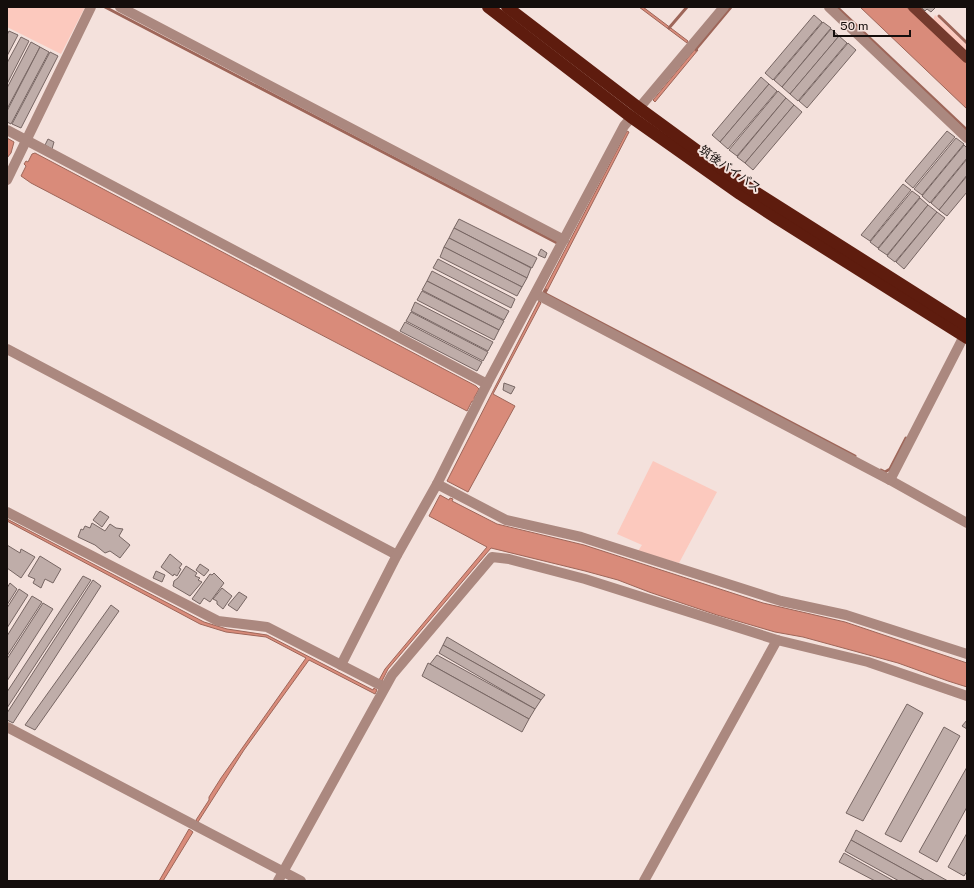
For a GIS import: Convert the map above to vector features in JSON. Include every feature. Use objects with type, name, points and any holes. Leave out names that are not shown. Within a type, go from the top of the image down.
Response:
[{"type":"highway","name":"筑後バイパス","points":[[488,7],[635,113],[966,334]]},
{"type":"highway","name":"筑後バイパス","points":[[507,7],[635,113]]},
{"type":"main road","points":[[913,7],[967,58]]},
{"type":"street","points":[[9,176],[91,7]]},
{"type":"street","points":[[120,7],[564,240]]},
{"type":"street","points":[[341,666],[397,555],[437,484],[486,387],[624,126],[724,7]]},
{"type":"street","points":[[829,7],[967,138]]},
{"type":"street","points":[[7,130],[26,142],[486,387]]},
{"type":"street","points":[[536,294],[890,480],[967,523]]},
{"type":"street","points":[[890,480],[966,334]]},
{"type":"street","points":[[7,349],[397,555]]},
{"type":"street","points":[[437,484],[506,520],[581,537],[781,601],[846,615],[967,654]]},
{"type":"street","points":[[7,512],[218,621],[267,627],[384,687]]},
{"type":"street","points":[[278,881],[384,687],[392,675],[492,557],[508,559],[585,579],[777,640],[868,662],[967,696]]},
{"type":"street","points":[[644,881],[777,640]]},
{"type":"street","points":[[7,727],[301,881]]},
{"type":"shaded area","points":[[7,7],[85,7],[61,54],[7,27]]},
{"type":"shaded area","points":[[639,7],[643,7],[688,41],[687,43]]},
{"type":"shaded area","points":[[860,7],[906,7],[914,12],[967,63],[967,109]]},
{"type":"shaded area","points":[[935,15],[967,45],[967,53],[933,20]]},
{"type":"shaded area","points":[[696,48],[698,50],[655,102],[653,100]]},
{"type":"shaded area","points":[[627,131],[629,132],[546,293],[543,292]]},
{"type":"shaded area","points":[[7,138],[14,142],[11,153],[7,158]]},
{"type":"shaded area","points":[[35,153],[476,386],[479,389],[474,398],[474,402],[472,401],[467,411],[31,183],[21,176],[26,166],[24,164],[26,161],[28,162],[32,154]]},
{"type":"shaded area","points":[[539,301],[541,303],[493,394],[515,406],[468,492],[447,481]]},
{"type":"shaded area","points":[[653,461],[717,492],[679,563],[638,551],[642,545],[617,534]]},
{"type":"shaded area","points":[[440,495],[449,500],[450,498],[453,499],[452,501],[497,524],[584,545],[763,603],[845,622],[967,663],[967,687],[898,663],[803,637],[775,632],[717,615],[618,580],[491,548],[388,669],[382,681],[379,680],[385,669],[487,547],[429,516]]},
{"type":"shaded area","points":[[7,519],[204,622],[227,629],[267,635],[373,690],[374,688],[377,690],[375,694],[309,660],[244,750],[198,822],[196,820],[221,778],[306,658],[266,637],[226,632],[200,624],[18,527],[7,521]]},
{"type":"shaded area","points":[[189,829],[193,832],[163,881],[159,881]]},
{"type":"building","points":[[921,7],[936,7],[931,12],[927,9],[925,11]]},
{"type":"building","points":[[814,15],[822,22],[773,80],[765,73]]},
{"type":"building","points":[[823,22],[831,28],[782,87],[774,80]]},
{"type":"building","points":[[831,29],[839,36],[790,94],[782,87]]},
{"type":"building","points":[[9,31],[18,35],[7,56],[7,35]]},
{"type":"building","points":[[839,36],[847,43],[798,101],[790,94]]},
{"type":"building","points":[[21,37],[29,41],[7,84],[7,63]]},
{"type":"building","points":[[31,42],[40,47],[7,109],[7,88]]},
{"type":"building","points":[[848,43],[856,50],[807,108],[799,101]]},
{"type":"building","points":[[40,47],[49,52],[11,124],[7,122],[7,111]]},
{"type":"building","points":[[50,52],[58,56],[21,128],[12,124]]},
{"type":"building","points":[[761,77],[769,84],[720,142],[712,135]]},
{"type":"building","points":[[769,84],[777,91],[728,149],[720,142]]},
{"type":"building","points":[[778,91],[786,98],[737,156],[729,150]]},
{"type":"building","points":[[786,98],[794,105],[745,163],[737,157]]},
{"type":"building","points":[[794,105],[802,112],[753,170],[745,163]]},
{"type":"building","points":[[947,131],[955,137],[913,188],[905,181]]},
{"type":"building","points":[[956,138],[964,144],[922,195],[914,189]]},
{"type":"building","points":[[48,139],[54,142],[52,149],[45,145]]},
{"type":"building","points":[[964,145],[967,148],[967,158],[930,203],[922,196]]},
{"type":"building","points":[[967,159],[967,175],[939,210],[931,203]]},
{"type":"building","points":[[967,176],[967,192],[947,216],[939,210]]},
{"type":"building","points":[[903,184],[911,190],[870,241],[861,235]]},
{"type":"building","points":[[912,191],[920,197],[878,248],[870,242]]},
{"type":"building","points":[[920,198],[928,205],[887,255],[878,249]]},
{"type":"building","points":[[928,205],[937,212],[895,262],[887,256]]},
{"type":"building","points":[[937,212],[945,218],[904,269],[896,262]]},
{"type":"building","points":[[459,219],[537,258],[532,268],[454,228]]},
{"type":"building","points":[[454,228],[531,268],[527,278],[449,238]]},
{"type":"building","points":[[449,238],[527,278],[522,287],[444,247]]},
{"type":"building","points":[[444,247],[522,287],[517,296],[440,257]]},
{"type":"building","points":[[541,249],[547,253],[545,258],[538,255]]},
{"type":"building","points":[[438,259],[515,299],[511,308],[433,268]]},
{"type":"building","points":[[432,271],[509,311],[504,320],[427,281]]},
{"type":"building","points":[[427,281],[504,321],[499,330],[422,290]]},
{"type":"building","points":[[422,291],[499,330],[494,340],[417,300]]},
{"type":"building","points":[[415,302],[493,342],[488,351],[411,311]]},
{"type":"building","points":[[411,312],[488,352],[483,361],[406,321]]},
{"type":"building","points":[[405,322],[482,362],[477,371],[400,331]]},
{"type":"building","points":[[504,383],[515,387],[511,394],[503,390]]},
{"type":"building","points":[[100,511],[109,517],[102,527],[93,520]]},
{"type":"building","points":[[92,523],[105,531],[110,524],[116,528],[123,529],[119,536],[130,545],[120,558],[110,551],[105,553],[95,545],[78,537],[81,529],[83,530],[85,526],[90,528]]},
{"type":"building","points":[[7,545],[20,553],[21,549],[35,557],[21,578],[7,568]]},
{"type":"building","points":[[170,554],[182,564],[179,568],[181,569],[177,576],[174,574],[173,576],[161,567]]},
{"type":"building","points":[[40,556],[61,569],[53,583],[45,579],[41,588],[33,583],[35,579],[28,576]]},
{"type":"building","points":[[200,564],[209,570],[204,576],[196,570]]},
{"type":"building","points":[[186,566],[197,573],[195,576],[200,578],[198,580],[202,582],[190,596],[173,586],[174,581],[178,578]]},
{"type":"building","points":[[156,571],[165,575],[162,582],[153,578]]},
{"type":"building","points":[[214,573],[224,583],[210,602],[204,598],[200,604],[192,599],[210,574],[212,575]]},
{"type":"building","points":[[83,576],[91,580],[7,708],[7,692]]},
{"type":"building","points":[[93,580],[101,586],[13,723],[7,720],[7,713]]},
{"type":"building","points":[[10,583],[17,589],[7,605],[7,588]]},
{"type":"building","points":[[222,588],[232,596],[223,609],[217,604],[217,601],[213,599]]},
{"type":"building","points":[[19,589],[28,595],[7,628],[7,608]]},
{"type":"building","points":[[239,592],[247,597],[237,611],[228,605]]},
{"type":"building","points":[[32,596],[42,602],[7,656],[7,636]]},
{"type":"building","points":[[43,603],[53,609],[7,681],[7,659]]},
{"type":"building","points":[[111,605],[119,611],[35,730],[25,725]]},
{"type":"building","points":[[447,637],[545,695],[541,700],[443,645]]},
{"type":"building","points":[[443,645],[541,700],[535,709],[439,653]]},
{"type":"building","points":[[437,655],[535,709],[529,719],[430,664]]},
{"type":"building","points":[[428,663],[529,719],[522,732],[422,676]]},
{"type":"building","points":[[907,704],[923,713],[863,821],[846,813]]},
{"type":"building","points":[[967,720],[967,729],[962,726]]},
{"type":"building","points":[[944,727],[960,736],[901,842],[885,834]]},
{"type":"building","points":[[967,767],[967,807],[937,862],[919,852]]},
{"type":"building","points":[[856,830],[948,881],[925,881],[851,840]]},
{"type":"building","points":[[967,833],[967,871],[964,876],[948,867]]},
{"type":"building","points":[[851,840],[925,881],[899,881],[845,851]]},
{"type":"building","points":[[844,853],[894,881],[875,881],[839,862]]},
{"type":"waterway","points":[[105,7],[559,244]]},
{"type":"waterway","points":[[669,28],[687,7]]},
{"type":"waterway","points":[[696,50],[731,7]]},
{"type":"waterway","points":[[837,7],[967,130]]},
{"type":"waterway","points":[[939,16],[967,43]]},
{"type":"waterway","points":[[546,290],[544,293],[855,456]]},
{"type":"waterway","points":[[881,470],[885,472],[890,469],[906,438]]}]
